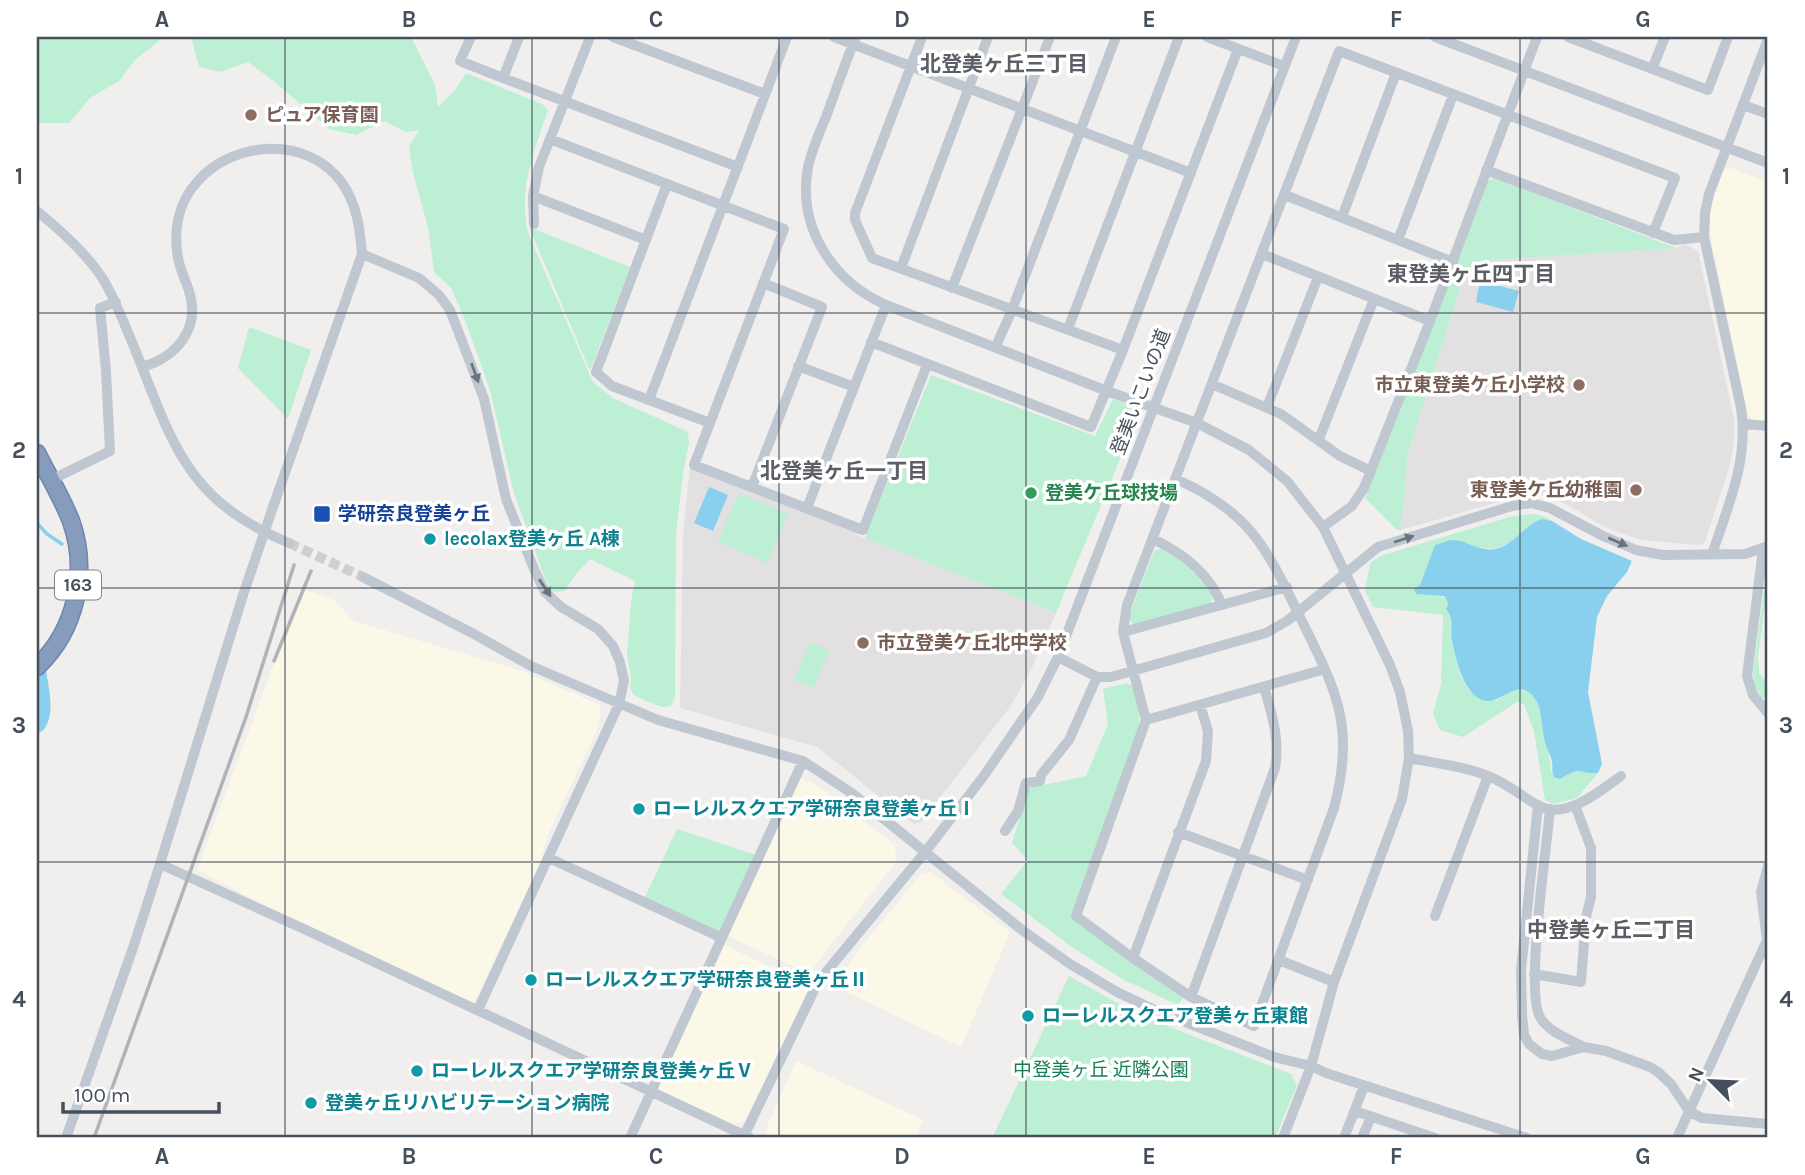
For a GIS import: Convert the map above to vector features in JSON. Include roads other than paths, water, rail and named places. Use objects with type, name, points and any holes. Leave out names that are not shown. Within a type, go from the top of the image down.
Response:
[{"type":"highway","name":"163","points":[[37,453],[72,524],[79,565],[78,592],[72,614],[62,636],[40,663]]},
{"type":"street","points":[[471,37],[460,61],[738,167]]},
{"type":"street","points":[[503,78],[519,37]]},
{"type":"street","points":[[534,224],[533,196],[539,167],[590,37]]},
{"type":"street","points":[[613,37],[765,94]]},
{"type":"street","points":[[649,400],[787,37]]},
{"type":"street","points":[[834,37],[854,40],[911,66],[1191,173]]},
{"type":"street","points":[[922,37],[855,213],[855,220],[872,258],[1123,350]]},
{"type":"street","points":[[901,268],[988,37]]},
{"type":"street","points":[[953,288],[1050,37]]},
{"type":"street","points":[[996,346],[1116,37]]},
{"type":"street","points":[[1068,329],[1179,37]]},
{"type":"street","points":[[1207,37],[1284,66]]},
{"type":"street","name":"登美いこいの道","points":[[746,1137],[818,982],[926,851],[1013,735],[1038,697],[1058,657],[1296,37]]},
{"type":"street","points":[[1436,37],[1768,163]]},
{"type":"street","points":[[1323,527],[1352,506],[1361,494],[1430,321],[1537,37]]},
{"type":"street","points":[[1568,37],[1598,42],[1652,69],[1708,90],[1728,37]]},
{"type":"street","points":[[1652,69],[1665,37]]},
{"type":"street","points":[[1712,554],[1739,468],[1744,424],[1703,237],[1707,203],[1768,39]]},
{"type":"street","points":[[854,40],[810,157],[806,183],[808,210],[816,237],[834,267],[855,287],[886,305],[1197,423],[1240,444],[1275,470],[1298,494],[1323,527],[1390,665],[1400,692],[1406,721],[1409,758],[1402,799],[1334,982],[1311,1066],[1283,1138]]},
{"type":"street","points":[[871,342],[1091,427],[1238,49]]},
{"type":"street","points":[[1176,479],[1216,500],[1242,520],[1263,545],[1325,668],[1336,692],[1342,715],[1344,759],[1334,808],[1254,1026],[1191,997],[1076,916],[1146,720],[1123,632],[1127,605],[1339,51],[1675,178],[1653,233]]},
{"type":"street","points":[[1342,217],[1396,73]]},
{"type":"street","points":[[1398,240],[1453,95]]},
{"type":"street","points":[[1743,105],[1768,114]]},
{"type":"street","points":[[550,139],[784,229],[694,465],[863,530],[927,365]]},
{"type":"street","points":[[66,1138],[135,945],[243,595],[362,254],[358,217],[341,181],[330,171],[301,154],[271,148],[240,153],[211,168],[187,196],[177,222],[177,253],[192,306],[192,320],[187,335],[183,343],[167,356],[142,367]]},
{"type":"street","points":[[1486,170],[1674,240],[1703,237]]},
{"type":"street","points":[[667,184],[596,372],[612,386],[710,423]]},
{"type":"street","points":[[1286,195],[1452,262]]},
{"type":"street","points":[[533,196],[646,240]]},
{"type":"street","points":[[37,211],[88,259],[116,302],[176,447],[199,482],[224,507],[246,522],[289,543]]},
{"type":"street","points":[[362,254],[419,278],[439,295],[450,310],[484,399],[506,499],[534,569],[545,592],[561,607],[598,629],[613,646],[624,681],[619,704],[478,1010]]},
{"type":"street","points":[[1262,254],[1430,321]]},
{"type":"street","points":[[1267,407],[1318,277]]},
{"type":"street","points":[[752,487],[822,307],[762,283]]},
{"type":"street","points":[[1319,439],[1374,299]]},
{"type":"street","points":[[51,480],[110,451],[100,308],[116,302]]},
{"type":"street","points":[[807,508],[886,305]]},
{"type":"street","points":[[798,366],[854,387]]},
{"type":"street","points":[[1212,384],[1267,407],[1319,439],[1340,456],[1371,471]]},
{"type":"street","points":[[1744,424],[1768,426]]},
{"type":"street","points":[[1058,657],[1097,677],[1111,677],[1259,635],[1280,626],[1298,613],[1378,547],[1512,506],[1531,503],[1550,508],[1636,550],[1663,555],[1745,554],[1766,548],[1746,676],[1753,695],[1768,713]]},
{"type":"street","points":[[1153,538],[1193,563],[1211,584],[1222,605]]},
{"type":"street","points":[[363,578],[531,666],[619,704],[658,720],[803,761],[853,794],[1022,930],[1070,964],[1117,992],[1157,1011],[1274,1057],[1311,1066],[1364,1086],[1527,1138]]},
{"type":"street","points":[[1123,632],[1286,587]]},
{"type":"street","points":[[1146,720],[1325,668]]},
{"type":"street","points":[[1005,831],[1018,811],[1026,783],[1040,781],[1041,775],[1069,740],[1097,677]]},
{"type":"street","points":[[1191,997],[1277,758],[1276,729],[1264,687]]},
{"type":"street","points":[[1133,958],[1208,754],[1208,731],[1200,705]]},
{"type":"street","points":[[1409,758],[1488,775],[1524,794],[1538,805],[1550,809],[1575,805],[1621,776]]},
{"type":"street","points":[[630,1138],[803,761]]},
{"type":"street","points":[[1435,916],[1488,775]]},
{"type":"street","points":[[1538,805],[1521,970],[1524,1035],[1533,1049],[1547,1055],[1584,1047]]},
{"type":"street","points":[[1534,974],[1581,982],[1586,917],[1591,897],[1591,848],[1575,805]]},
{"type":"street","points":[[1550,809],[1534,974],[1536,1008],[1540,1018],[1554,1031],[1584,1047],[1606,1051],[1650,1067],[1671,1084],[1689,1111],[1702,1118],[1768,1124]]},
{"type":"street","points":[[1178,832],[1308,880]]},
{"type":"street","points":[[549,858],[722,938]]},
{"type":"street","points":[[160,864],[746,1137]]},
{"type":"street","points":[[1677,1138],[1768,941],[1761,892],[1768,866]]},
{"type":"street","points":[[1279,960],[1334,982]]},
{"type":"street","points":[[1344,1138],[1364,1086]]},
{"type":"street","points":[[1355,1111],[1428,1137]]},
{"type":"street","points":[[1362,1138],[1371,1117]]},
{"type":"water","points":[[1480,281],[1519,291],[1513,312],[1476,302]]},
{"type":"water","points":[[709,487],[728,495],[713,531],[694,523]]},
{"type":"water","points":[[1542,519],[1552,521],[1581,539],[1632,561],[1627,572],[1607,596],[1597,617],[1588,692],[1602,764],[1598,773],[1577,771],[1560,779],[1553,775],[1536,700],[1524,690],[1517,690],[1493,700],[1485,701],[1476,697],[1467,686],[1458,664],[1446,599],[1444,596],[1416,594],[1414,589],[1420,585],[1435,545],[1457,540],[1483,549],[1495,549]]},
{"type":"waterway","points":[[37,523],[62,544]]},
{"type":"waterway","points":[[37,674],[41,706],[37,723]]},
{"type":"tunnel","points":[[289,543],[363,577]]},
{"type":"railway","points":[[94,1138],[246,717],[294,565]]},
{"type":"railway","points":[[274,661],[311,571]]},
{"type":"place","name":"ピュア保育園","points":[[251,115]]},
{"type":"place","name":"市立東登美ケ丘小学校","points":[[1579,385]]},
{"type":"place","name":"東登美ケ丘幼稚園","points":[[1636,490]]},
{"type":"place","name":"登美ケ丘球技場","points":[[1031,493]]},
{"type":"place","name":"学研奈良登美ヶ丘","points":[[322,514]]},
{"type":"place","name":"lecolax登美ヶ丘 A棟","points":[[430,539]]},
{"type":"place","name":"市立登美ケ丘北中学校","points":[[863,643]]},
{"type":"place","name":"ローレルスクエア学研奈良登美ヶ丘Ⅰ","points":[[639,809]]},
{"type":"place","name":"ローレルスクエア学研奈良登美ヶ丘Ⅱ","points":[[531,980]]},
{"type":"place","name":"ローレルスクエア登美ヶ丘東館","points":[[1028,1016]]},
{"type":"place","name":"ローレルスクエア学研奈良登美ヶ丘Ⅴ","points":[[417,1071]]},
{"type":"place","name":"登美ヶ丘リハビリテーション病院","points":[[311,1103]]},
{"type":"district","name":"北登美ヶ丘三丁目","points":[[1004,64]]},
{"type":"district","name":"東登美ヶ丘四丁目","points":[[1471,274]]},
{"type":"district","name":"北登美ヶ丘一丁目","points":[[844,471]]},
{"type":"district","name":"中登美ヶ丘二丁目","points":[[1611,930]]},
{"type":"park label","name":"中登美ヶ丘 近隣公園","points":[[1101,1070]]}]
